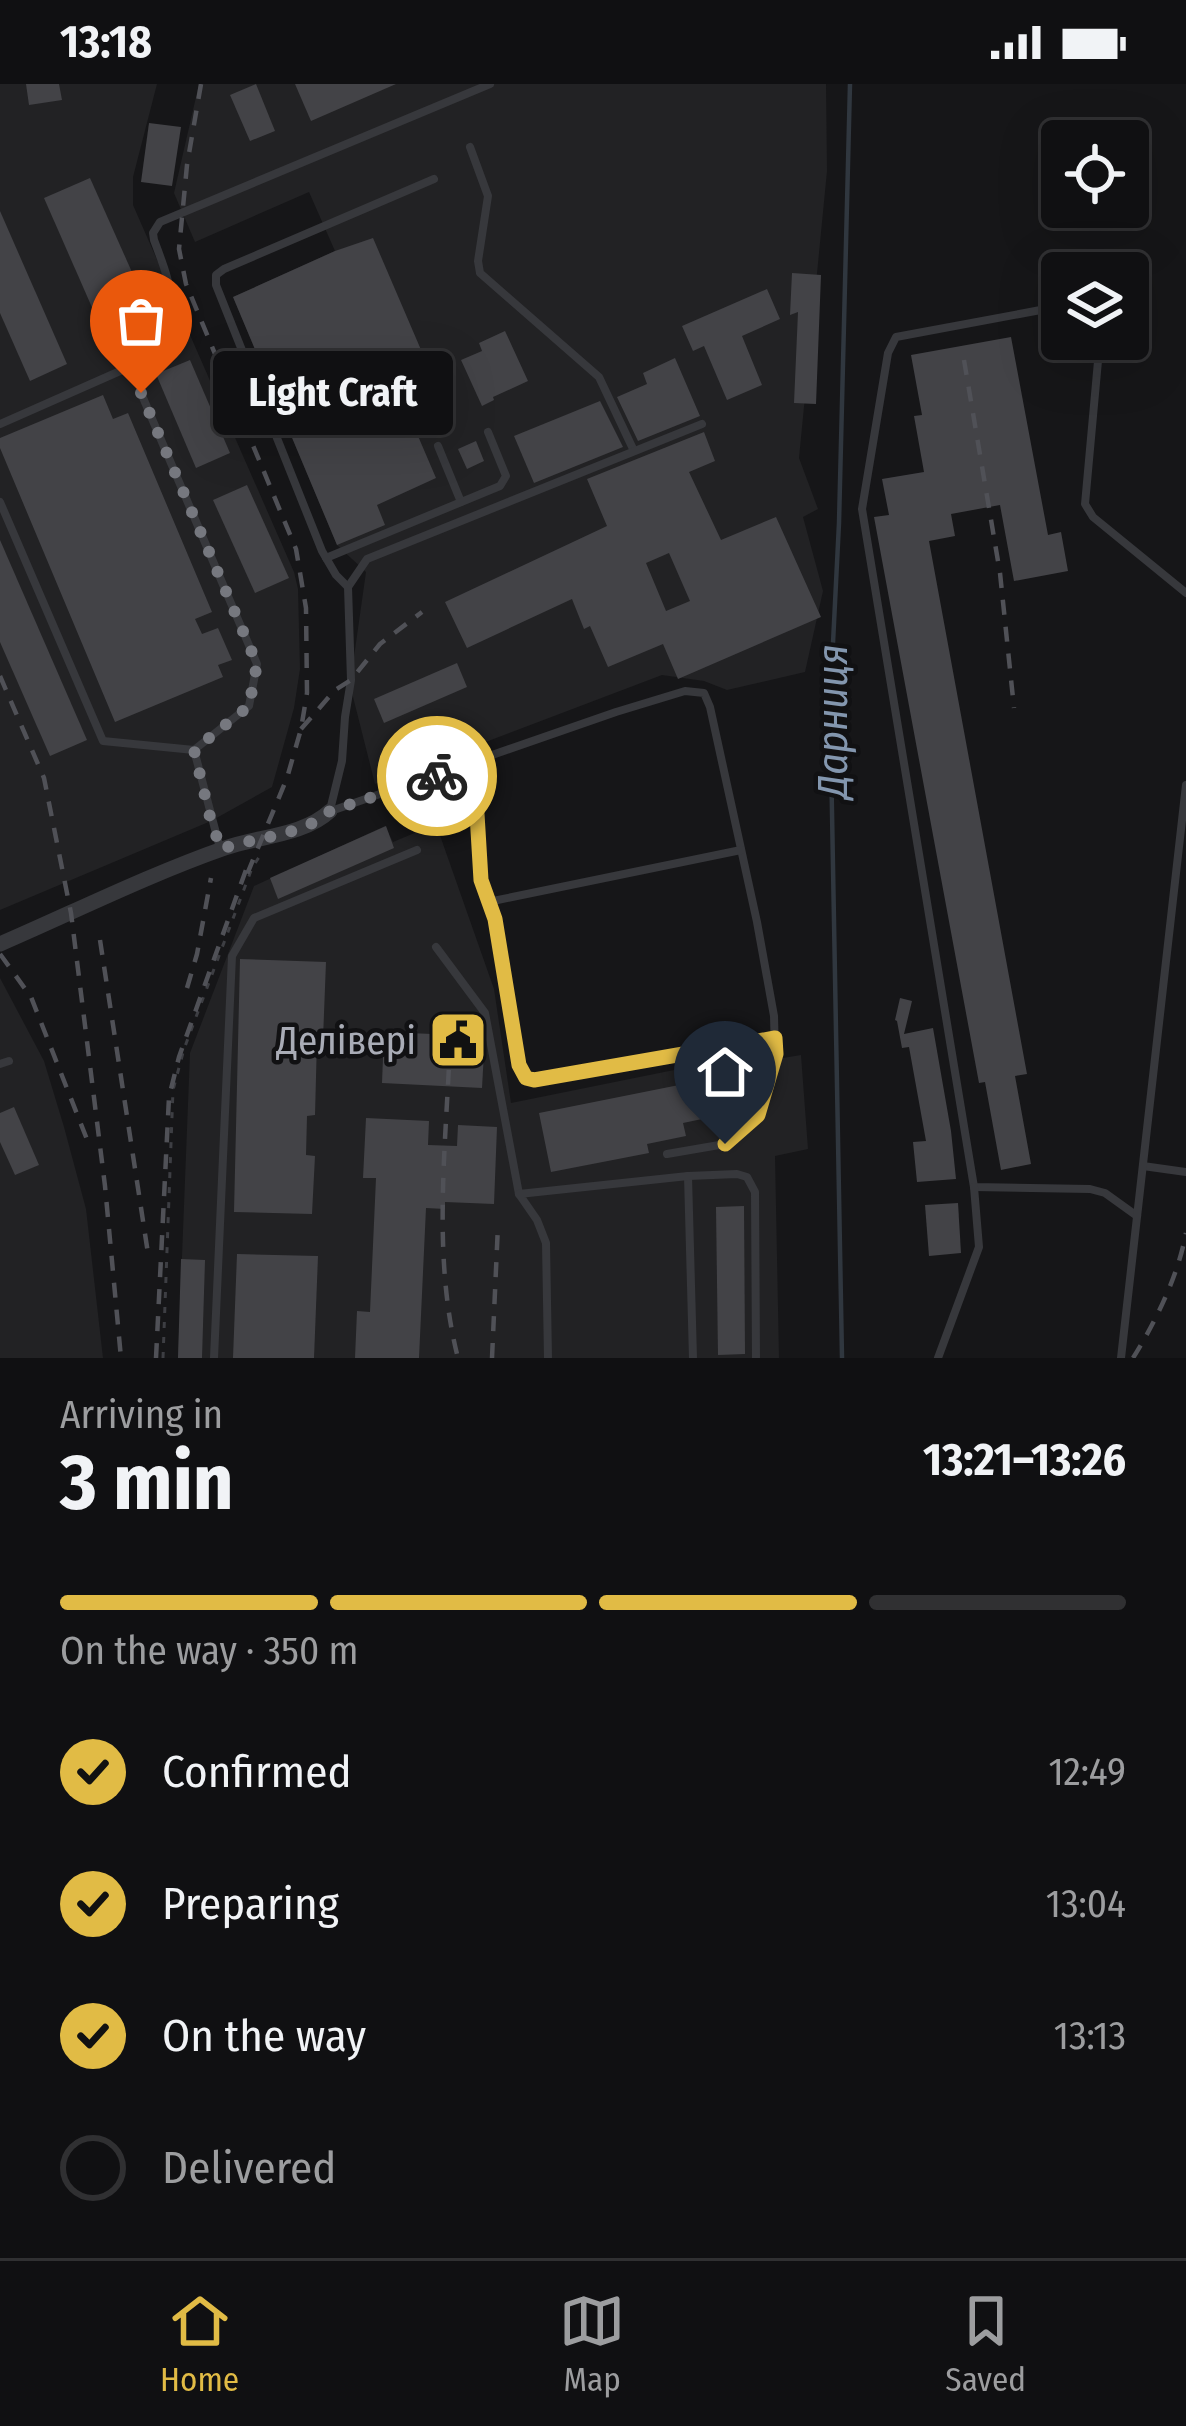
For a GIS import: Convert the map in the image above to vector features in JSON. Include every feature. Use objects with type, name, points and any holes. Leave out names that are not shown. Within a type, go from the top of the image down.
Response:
[{"type":"street","points":[[0,942],[221,849],[321,820],[330,811]]},
{"type":"lane","points":[[0,424],[136,364],[154,348],[167,330],[173,308],[171,283],[154,240],[160,222],[490,84]]},
{"type":"lane","points":[[470,147],[488,196],[478,260],[481,273],[598,377],[634,452]]},
{"type":"lane","points":[[348,587],[326,558],[216,285],[216,275],[434,179]]},
{"type":"lane","points":[[938,1358],[979,1246],[974,1187],[862,509],[888,353],[896,337],[1041,310]]},
{"type":"lane","points":[[1098,360],[1085,494],[1088,511],[1186,592]]},
{"type":"lane","points":[[0,502],[103,741],[194,750],[249,706],[257,664],[141,393]]},
{"type":"lane","points":[[330,811],[342,761],[351,680],[348,587],[367,559],[702,424]]},
{"type":"lane","points":[[326,558],[505,482],[488,432]]},
{"type":"lane","points":[[438,446],[461,502]]},
{"type":"lane","points":[[330,811],[685,691],[704,693],[741,850],[774,1016],[776,1054],[758,1115],[725,1144],[667,1154]]},
{"type":"lane","points":[[194,750],[221,849]]},
{"type":"lane","points":[[469,765],[481,880],[495,919],[519,1065],[526,1078],[775,1038]]},
{"type":"lane","points":[[1121,1358],[1186,785]]},
{"type":"lane","points":[[214,1358],[232,956],[254,918],[417,850]]},
{"type":"lane","points":[[488,902],[741,850]]},
{"type":"lane","points":[[436,947],[485,1013],[519,1194],[546,1243],[548,1358]]},
{"type":"lane","points":[[710,1097],[766,1084]]},
{"type":"lane","points":[[1143,1166],[1186,1172]]},
{"type":"lane","points":[[519,1194],[688,1176],[747,1177],[752,1183],[756,1358]]},
{"type":"lane","points":[[688,1176],[693,1358]]},
{"type":"lane","points":[[974,1187],[1090,1189],[1105,1193],[1137,1216]]},
{"type":"path","points":[[163,1358],[173,1090],[252,868],[274,835]]},
{"type":"shaded area","points":[[0,84],[157,84],[133,177],[133,205],[294,572],[300,669],[272,787],[211,821],[0,910]]},
{"type":"shaded area","points":[[199,84],[826,84],[827,171],[799,458],[818,509],[803,517],[823,591],[805,672],[727,690],[662,675],[375,784],[350,685],[366,572],[337,545],[233,297],[335,251],[309,192],[195,242],[174,193]]},
{"type":"shaded area","points":[[436,824],[494,989],[511,1103],[763,1052],[765,1061],[801,1055],[808,1149],[775,1156],[779,1358],[178,1358],[190,1053],[254,886],[385,826],[393,842]]},
{"type":"shaded area","points":[[0,978],[44,1061],[64,1127],[86,1209],[103,1358],[0,1358]]},
{"type":"building","points":[[26,84],[59,84],[62,100],[29,105]]},
{"type":"building","points":[[256,84],[275,131],[250,141],[230,95]]},
{"type":"building","points":[[295,84],[396,84],[311,121]]},
{"type":"building","points":[[149,123],[181,127],[172,186],[141,182]]},
{"type":"building","points":[[90,178],[152,317],[105,337],[44,198]]},
{"type":"building","points":[[0,211],[67,364],[30,381],[0,313]]},
{"type":"building","points":[[373,238],[452,422],[418,436],[436,478],[377,505],[385,525],[337,545],[233,297]]},
{"type":"building","points":[[792,273],[821,275],[816,404],[794,403],[798,312],[790,315]]},
{"type":"building","points":[[767,289],[780,319],[742,336],[762,385],[727,400],[704,346],[693,351],[682,326]]},
{"type":"building","points":[[505,331],[528,381],[482,406],[461,360],[482,351],[479,343]]},
{"type":"building","points":[[1011,337],[1048,535],[1061,532],[1068,571],[1014,581],[1000,505],[951,514],[955,536],[929,541],[1027,1074],[1015,1076],[1031,1164],[1001,1170],[985,1082],[979,1083],[874,517],[889,515],[882,479],[924,472],[914,416],[922,415],[911,355]]},
{"type":"building","points":[[675,358],[700,416],[638,441],[617,397],[647,384],[643,373]]},
{"type":"building","points":[[190,360],[230,453],[196,468],[156,374]]},
{"type":"building","points":[[103,395],[113,419],[128,413],[212,612],[195,619],[202,634],[218,628],[232,660],[218,665],[223,677],[115,722],[0,448],[0,438]]},
{"type":"building","points":[[600,401],[623,447],[534,483],[514,436]]},
{"type":"building","points":[[704,432],[715,461],[689,472],[721,540],[776,517],[821,617],[678,679],[663,644],[608,667],[572,599],[467,648],[445,602],[607,526],[587,479]],"holes":[[[669,553],[690,601],[666,611],[646,563]]]},
{"type":"building","points":[[476,441],[484,461],[467,469],[458,449]]},
{"type":"building","points":[[247,485],[289,578],[255,593],[213,500]]},
{"type":"building","points":[[0,540],[87,740],[50,756],[0,642]]},
{"type":"building","points":[[457,663],[467,687],[384,723],[374,699]]},
{"type":"building","points":[[386,826],[394,848],[278,899],[270,878]]},
{"type":"building","points":[[240,959],[326,962],[315,1115],[307,1116],[306,1155],[315,1156],[312,1214],[234,1212]]},
{"type":"building","points":[[900,998],[912,1001],[904,1034],[933,1028],[956,1179],[917,1182],[913,1142],[926,1141],[909,1047],[902,1048],[895,1020]]},
{"type":"building","points":[[384,1032],[481,1036],[482,1088],[382,1083]]},
{"type":"building","points":[[699,1081],[707,1118],[683,1123],[686,1136],[647,1144],[649,1153],[551,1172],[539,1113]]},
{"type":"building","points":[[14,1107],[39,1165],[15,1175],[0,1142],[0,1113]]},
{"type":"building","points":[[366,1118],[429,1121],[428,1145],[457,1146],[458,1125],[497,1127],[494,1204],[445,1202],[445,1209],[426,1208],[419,1358],[355,1358],[357,1311],[370,1312],[376,1178],[363,1178]]},
{"type":"building","points":[[958,1203],[961,1253],[929,1256],[925,1205]]},
{"type":"building","points":[[744,1206],[745,1354],[718,1355],[716,1207]]},
{"type":"building","points":[[237,1254],[318,1256],[314,1358],[233,1358]]},
{"type":"building","points":[[181,1259],[205,1260],[202,1358],[178,1358]]},
{"type":"waterway","name":"Дарниця","points":[[842,1358],[830,703],[850,84]]},
{"type":"railway","points":[[201,84],[179,249],[186,284],[296,549],[306,608],[307,693],[301,729],[287,778],[243,884]]},
{"type":"railway","points":[[964,360],[1000,573],[1014,708]]},
{"type":"railway","points":[[301,729],[380,644],[422,612]]},
{"type":"railway","points":[[0,676],[44,778],[71,913],[121,1358]]},
{"type":"railway","points":[[156,1358],[169,1097],[247,867]]},
{"type":"railway","points":[[187,988],[211,878]]},
{"type":"railway","points":[[100,940],[149,1260]]},
{"type":"railway","points":[[0,954],[31,997],[90,1147]]},
{"type":"railway","points":[[450,1043],[443,1241],[458,1358]]},
{"type":"railway","points":[[492,1358],[498,1225]]},
{"type":"railway","points":[[1133,1358],[1165,1298],[1186,1233]]},
{"type":"way so far","points":[[141,393],[257,664],[249,706],[194,750],[221,849],[304,826],[330,811],[437,776]]},
{"type":"place","name":"Light Craft","points":[[141,393]]},
{"type":"place","name":"Делівері","points":[[458,1040]]},
{"type":"route","points":[[437,776],[469,765],[481,880],[495,919],[519,1065],[526,1078],[775,1038],[776,1054],[758,1115],[725,1144]]}]
